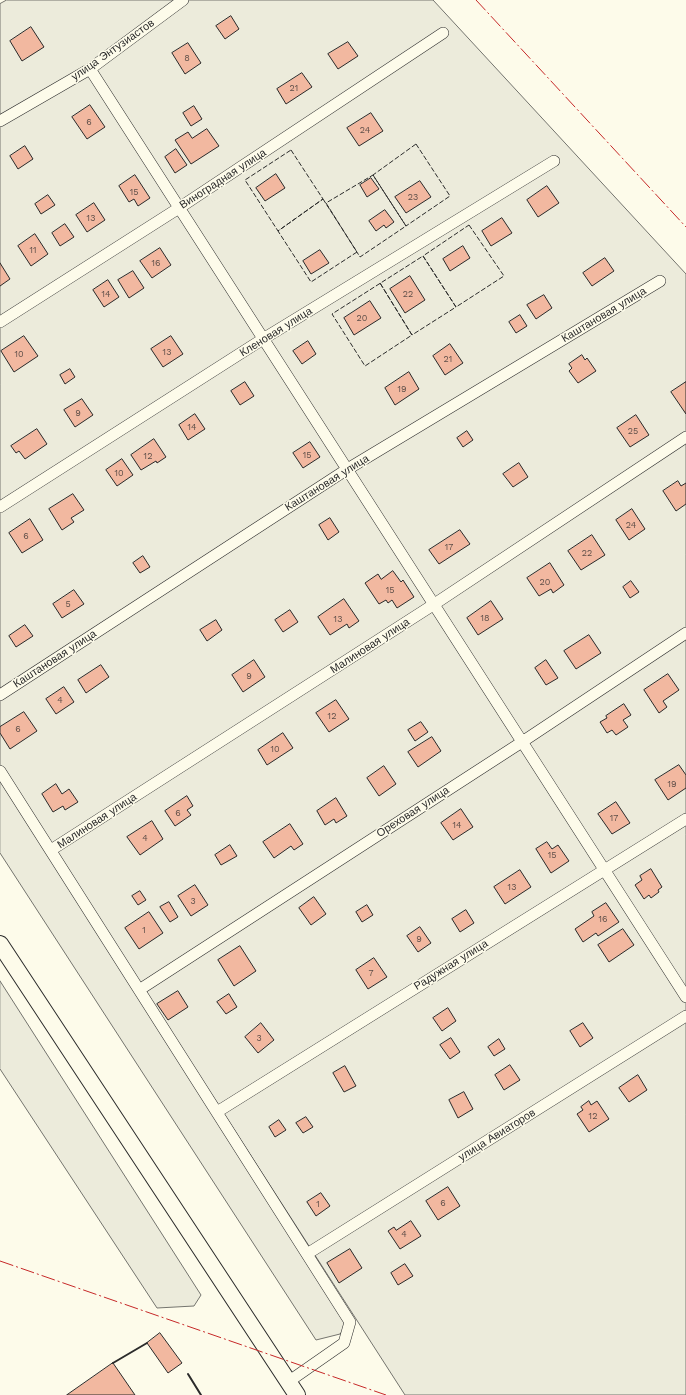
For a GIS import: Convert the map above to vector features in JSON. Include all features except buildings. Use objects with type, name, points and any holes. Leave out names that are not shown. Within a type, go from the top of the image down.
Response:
[{"type":"street","name":"улица Энтузиастов","points":[[0,121],[90,69],[183,0]]},
{"type":"street","name":"Виноградная улица","points":[[0,322],[179,208],[443,33]]},
{"type":"street","points":[[90,69],[264,339],[346,470],[605,869],[686,997]]},
{"type":"street","name":"Кленовая улица","points":[[0,507],[264,339],[554,161]]},
{"type":"street","name":"Каштановая улица","points":[[0,695],[346,470],[660,281]]},
{"type":"street","name":"Малиновая улица","points":[[51,850],[433,605],[686,437]]},
{"type":"street","name":"Ореховая улица","points":[[139,990],[522,742],[686,633]]},
{"type":"street","points":[[0,772],[350,1322],[344,1343],[292,1388],[0,944]]},
{"type":"street","name":"Радужная улица","points":[[217,1112],[686,819]]},
{"type":"street","name":"улица Авиаторов","points":[[307,1254],[686,1016]]},
{"type":"shaded area","points":[[7,0],[433,0],[686,274],[686,1395],[405,1395],[0,766],[0,4]]},
{"type":"shaded area","points":[[0,778],[350,1322],[340,1334],[316,1340],[0,853]]},
{"type":"shaded area","points":[[0,981],[201,1295],[194,1306],[157,1308],[0,1069]]},
{"type":"fence","points":[[416,144],[450,196],[406,226],[373,175],[416,144]]},
{"type":"fence","points":[[291,150],[323,199],[278,231],[245,180],[291,150]]},
{"type":"fence","points":[[373,175],[406,226],[360,257],[326,203],[373,175]]},
{"type":"fence","points":[[323,199],[357,252],[311,282],[278,231],[323,199]]},
{"type":"fence","points":[[469,225],[504,276],[456,307],[423,256],[469,225]]},
{"type":"fence","points":[[380,283],[412,335],[365,366],[332,314],[423,256],[456,307],[412,335],[380,283]]},
{"type":"wall","points":[[113,1363],[147,1343]]},
{"type":"wall","points":[[188,1374],[201,1395]]},
{"type":"power","points":[[476,0],[686,227]]},
{"type":"power","points":[[0,1261],[386,1395]]}]
